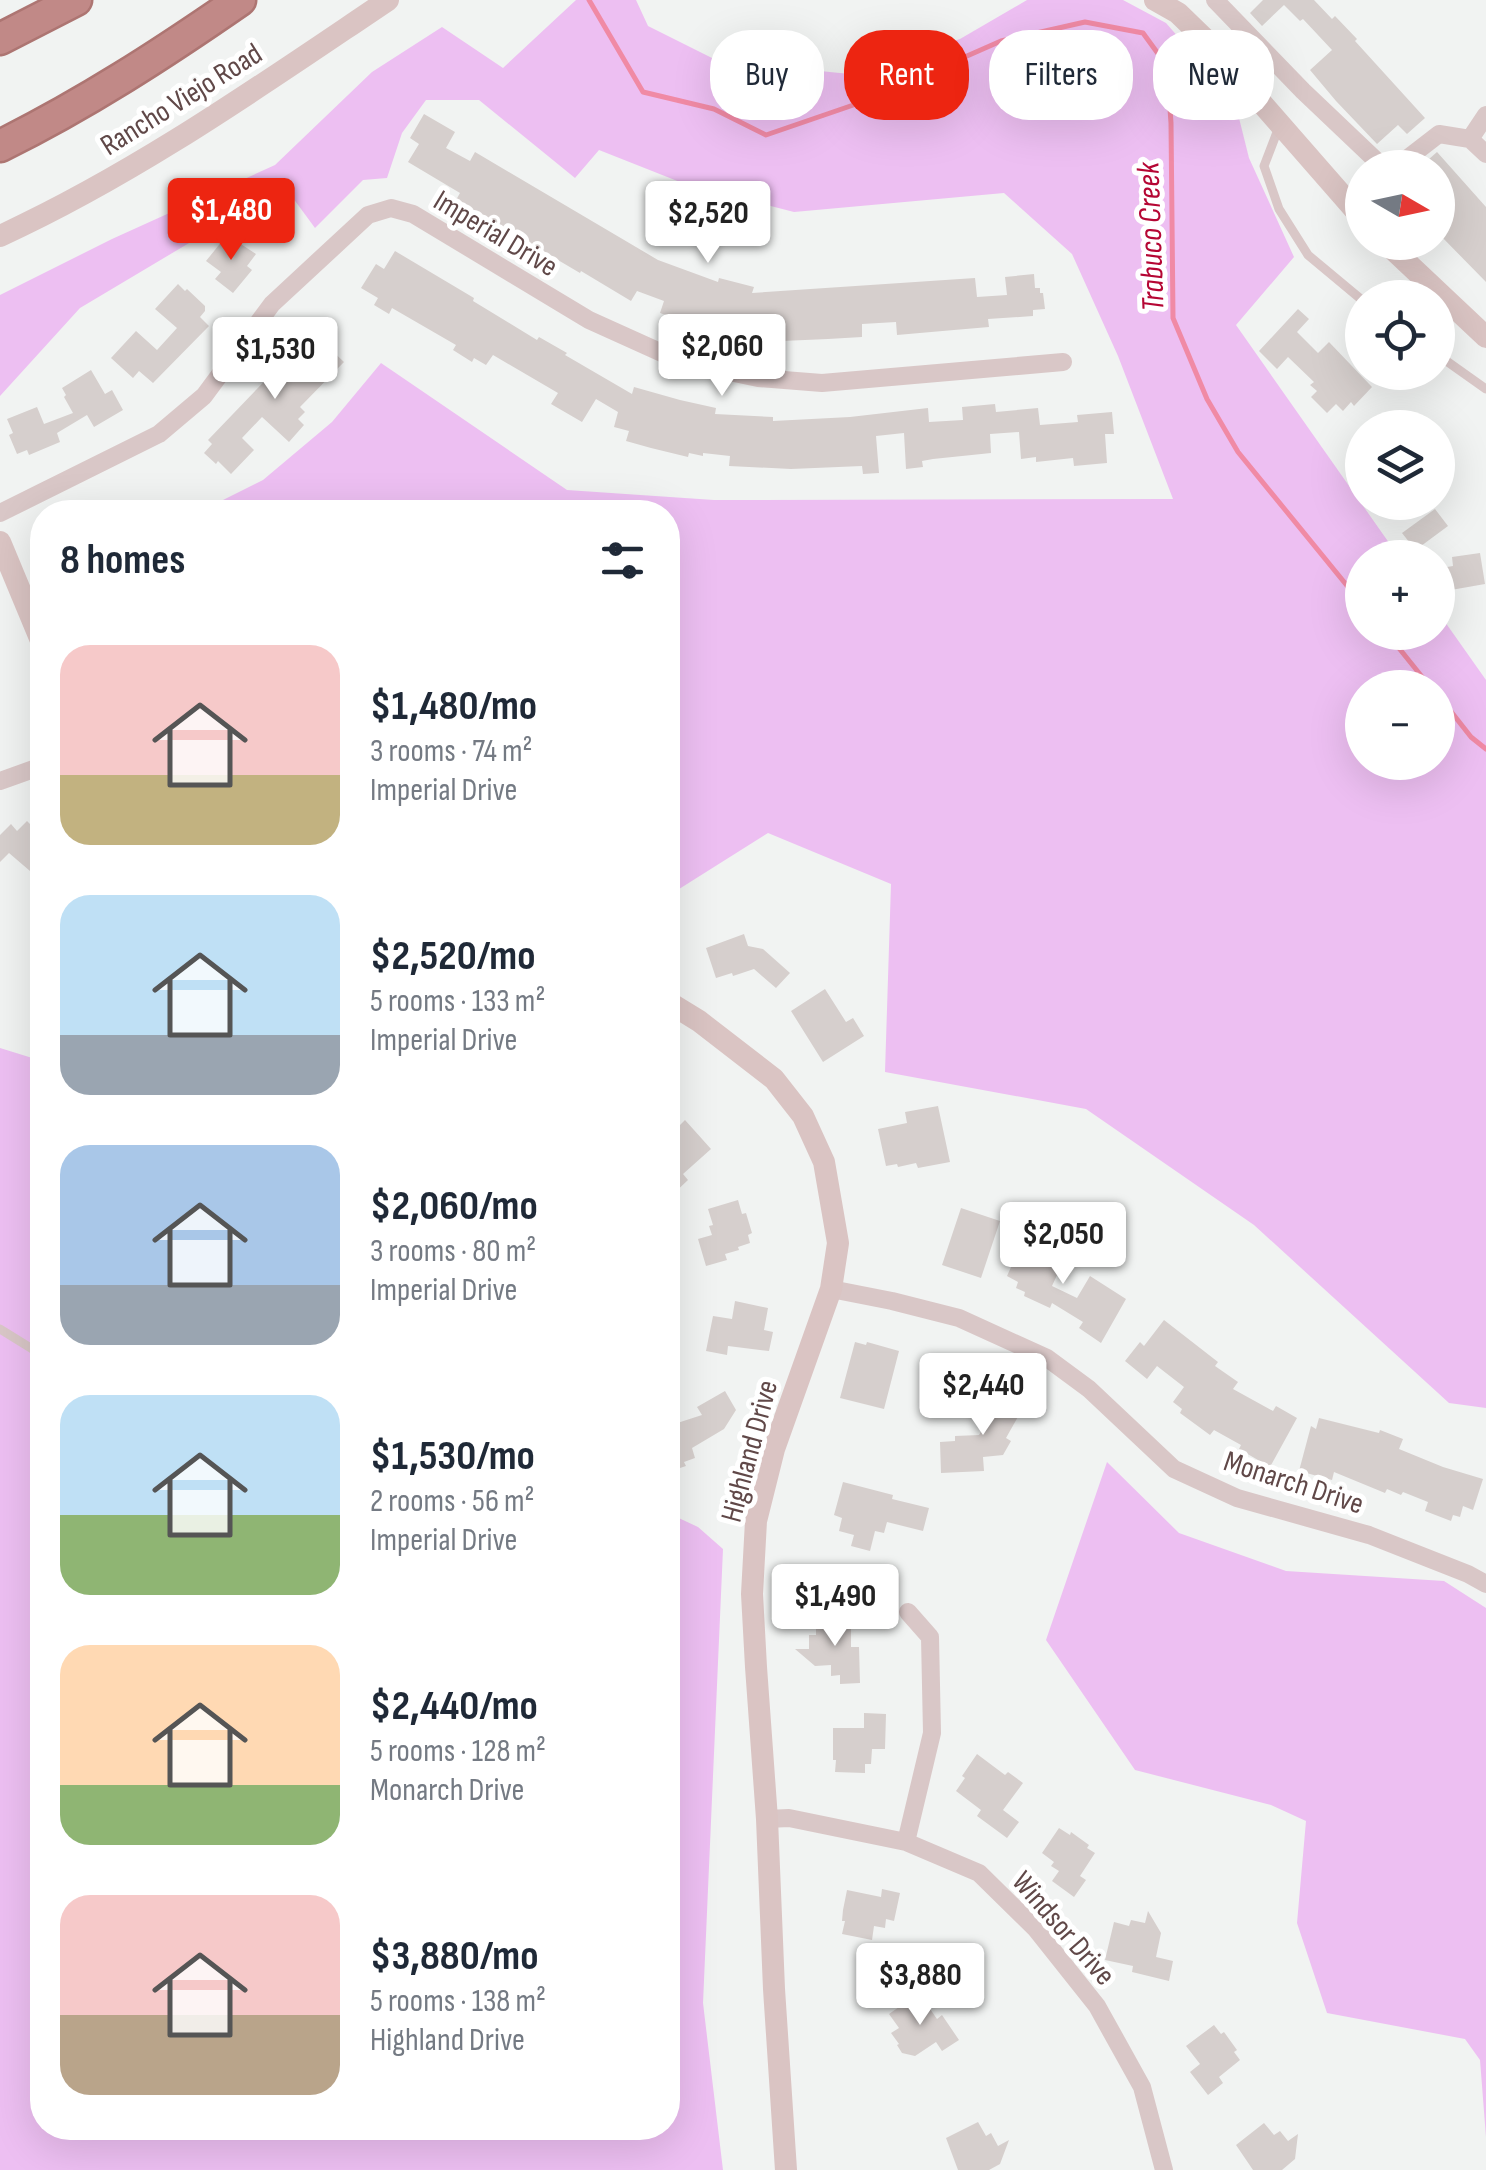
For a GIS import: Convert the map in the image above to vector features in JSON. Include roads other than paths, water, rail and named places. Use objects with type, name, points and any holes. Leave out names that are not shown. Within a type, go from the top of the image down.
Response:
[{"type":"highway","points":[[0,40],[76,0]]},
{"type":"highway","points":[[0,146],[50,122],[151,62],[240,0]]},
{"type":"street","name":"Rancho Viejo Road","points":[[0,236],[124,170],[260,86],[388,0]]},
{"type":"street","points":[[1155,0],[1178,13],[1199,34],[1345,199]]},
{"type":"street","points":[[1215,0],[1365,150]]},
{"type":"street","points":[[1470,139],[1486,114]]},
{"type":"street","points":[[1418,150],[1439,134],[1470,139],[1486,154]]},
{"type":"street","name":"Imperial Drive","points":[[0,513],[160,434],[204,396],[272,304],[368,215],[392,208],[413,214],[589,320],[682,362],[758,378],[822,382],[1062,362]]},
{"type":"street","points":[[1404,260],[1486,337]]},
{"type":"street","points":[[0,542],[30,615]]},
{"type":"street","points":[[0,781],[30,770]]},
{"type":"street","name":"Highland Drive","points":[[680,1009],[774,1080],[803,1116],[824,1162],[838,1243],[832,1290],[774,1449],[756,1522],[752,1594],[786,2170]]},
{"type":"street","name":"Monarch Drive","points":[[832,1290],[959,1318],[1046,1358],[1089,1389],[1174,1469],[1237,1498],[1368,1535],[1486,1584]]},
{"type":"street","points":[[906,1842],[932,1733],[930,1637],[908,1612]]},
{"type":"street","name":"Windsor Drive","points":[[767,1819],[789,1818],[906,1842],[979,1873],[1035,1928],[1097,2006],[1142,2088],[1164,2170]]},
{"type":"lane","points":[[1280,126],[1264,166],[1279,209],[1308,255],[1345,286]]},
{"type":"lane","points":[[1455,366],[1486,389]]},
{"type":"lane","points":[[0,1329],[30,1348]]},
{"type":"waterway","name":"Trabuco Creek","points":[[589,0],[643,92],[714,109],[766,135],[865,101],[1001,41],[1085,22],[1143,33],[1167,66],[1173,318],[1207,399],[1238,452],[1345,583]]},
{"type":"waterway","name":"Trabuco Creek","points":[[1400,650],[1417,670]]},
{"type":"waterway","name":"Trabuco Creek","points":[[1455,717],[1486,749]]}]
